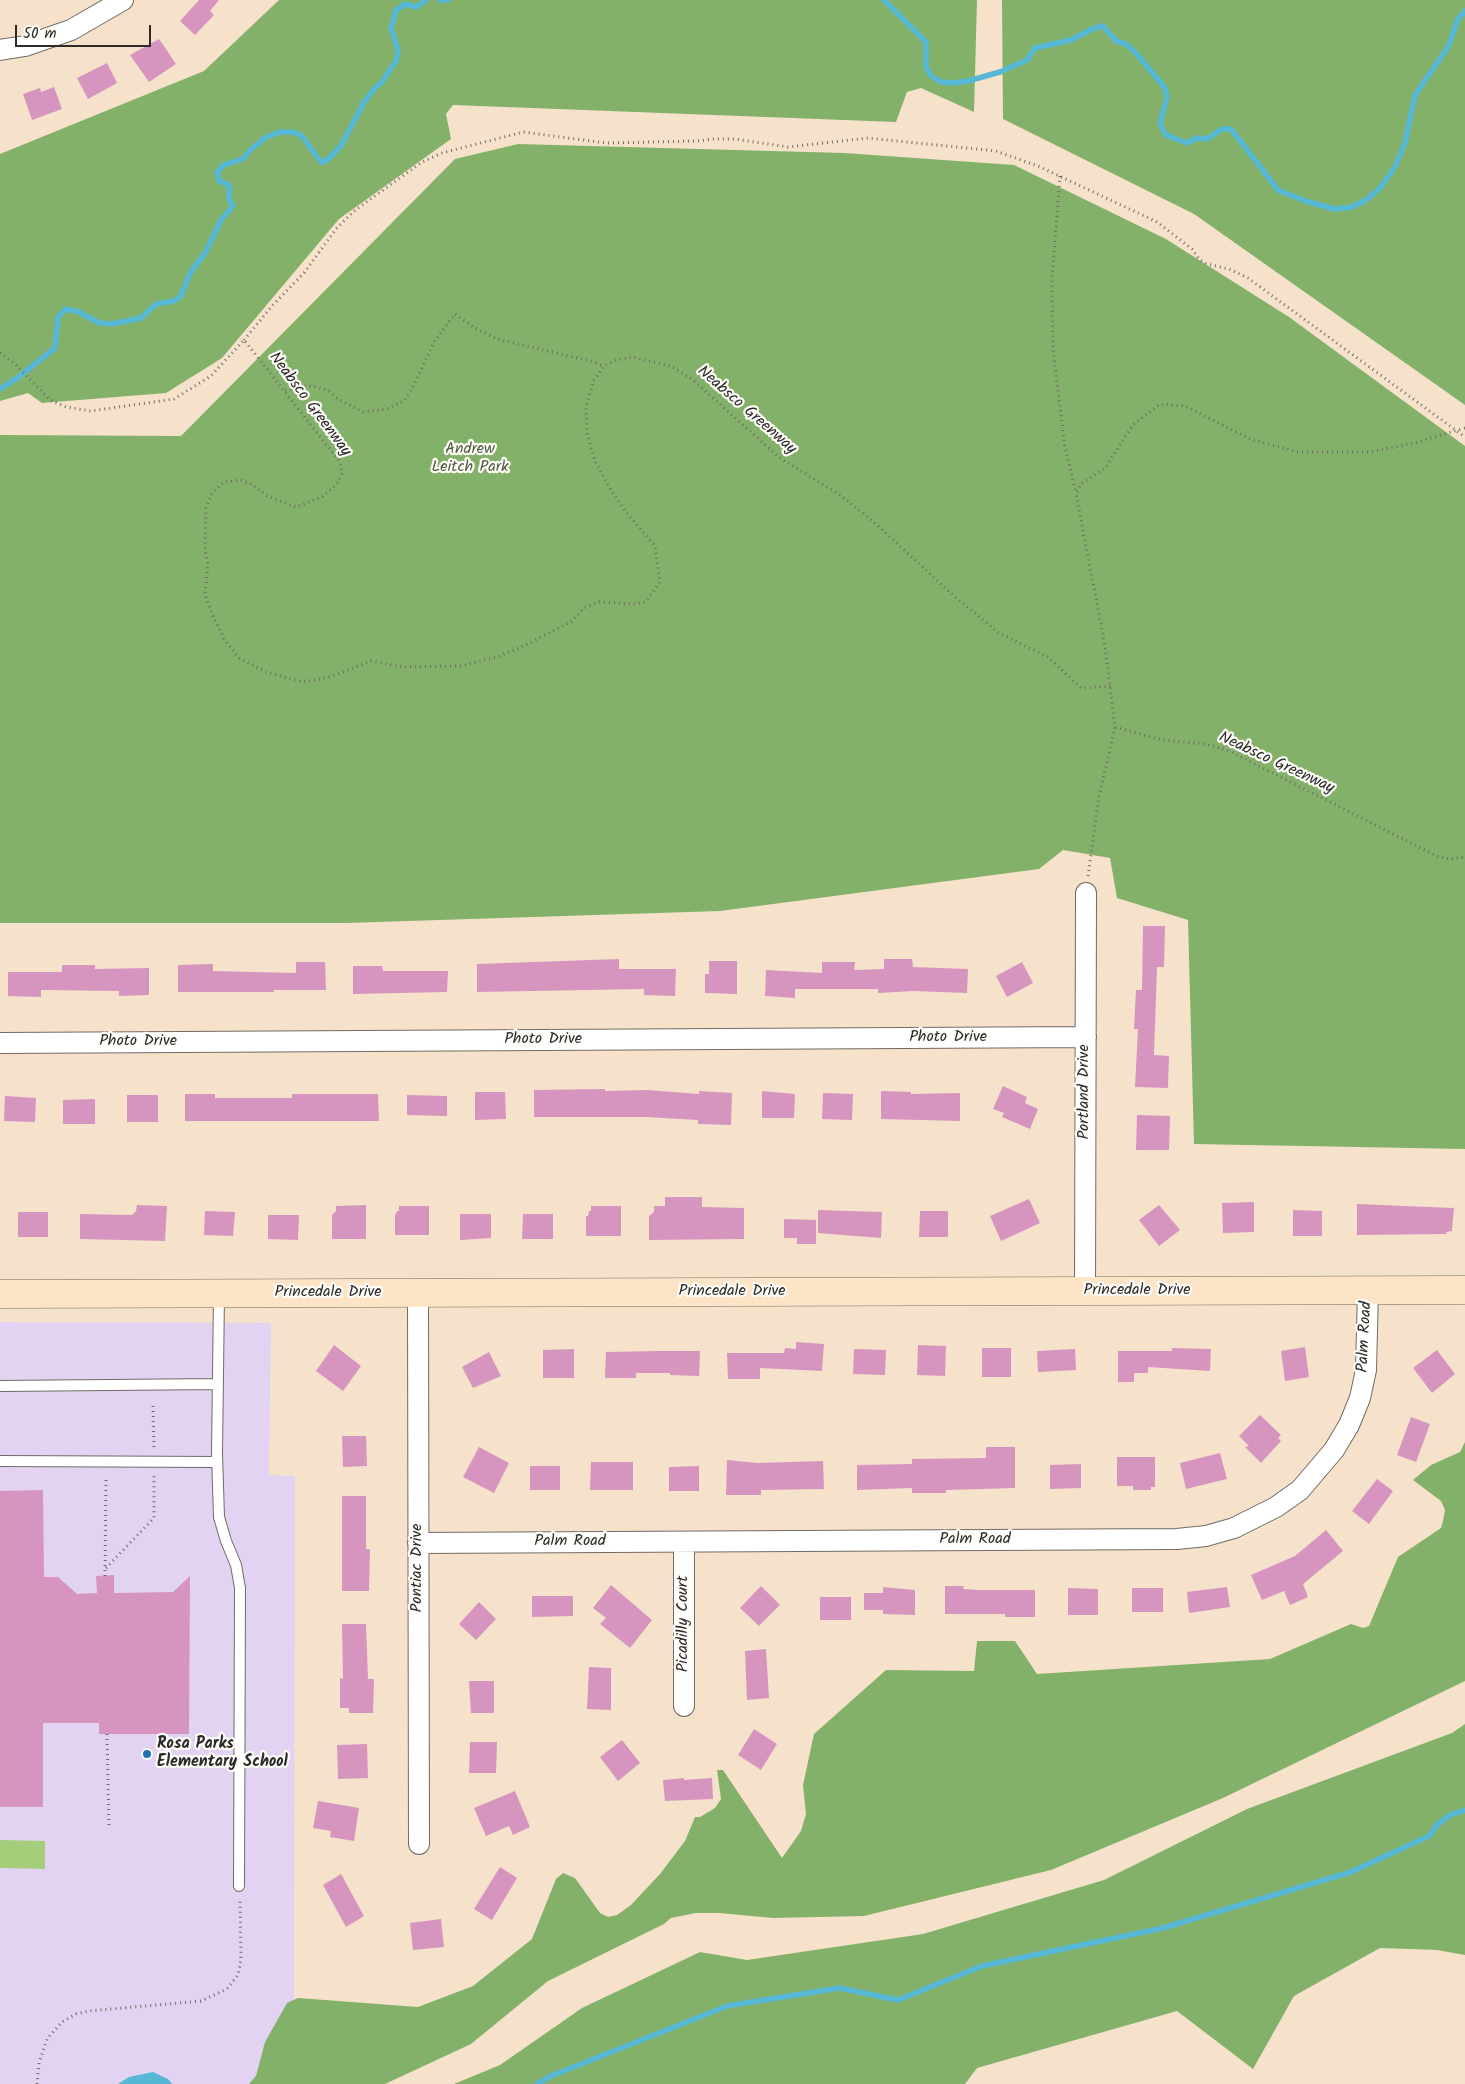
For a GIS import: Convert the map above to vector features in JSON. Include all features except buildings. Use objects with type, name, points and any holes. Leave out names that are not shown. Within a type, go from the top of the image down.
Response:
[{"type":"street","points":[[0,50],[25,46],[71,30],[122,0]]},
{"type":"street","name":"Portland Drive","points":[[1085,1291],[1086,893]]},
{"type":"street","name":"Photo Drive","points":[[0,1043],[1086,1037]]},
{"type":"street","name":"Palm Road","points":[[418,1543],[1177,1539],[1206,1536],[1234,1528],[1276,1508],[1300,1490],[1334,1450],[1349,1425],[1360,1398],[1366,1370],[1368,1290]]},
{"type":"street","name":"Princedale Drive","points":[[0,1294],[1465,1290]]},
{"type":"street","name":"Pontiac Drive","points":[[418,1292],[419,1844]]},
{"type":"street","name":"Picadilly Court","points":[[684,1542],[684,1706]]},
{"type":"lane","points":[[219,1293],[217,1462],[220,1526],[240,1579],[240,1886]]},
{"type":"lane","points":[[0,1386],[218,1384]]},
{"type":"lane","points":[[0,1461],[217,1462]]},
{"type":"path","points":[[0,353],[15,364],[50,400],[66,407],[91,411],[174,399],[211,376],[272,306],[304,273],[336,229],[354,211],[422,162],[442,153],[523,132],[606,143],[720,139],[788,147],[845,140],[887,140],[996,150],[1060,176],[1157,222],[1207,264],[1248,278],[1465,437]]},
{"type":"path","points":[[1060,176],[1052,279],[1053,349],[1065,447],[1076,494],[1112,686],[1115,727],[1099,796],[1086,893]]},
{"type":"path","points":[[285,390],[306,386],[318,387],[363,412],[374,412],[404,402],[434,342],[455,314],[473,327],[497,339],[590,360],[604,366]]},
{"type":"path","name":"Neabsco Greenway","points":[[244,340],[340,462],[342,474],[337,484],[322,497],[296,507],[267,496],[253,485],[240,480],[224,482],[212,493],[206,508],[205,550],[208,564],[205,594],[224,639],[239,658],[266,672],[302,682],[330,677],[371,661],[402,667],[461,666],[498,657],[526,645],[572,621],[584,608],[599,602],[635,604],[645,602],[660,582],[655,546],[625,511],[609,487],[595,462],[587,433],[586,407],[594,380],[604,366],[616,360],[633,357],[671,366],[716,398],[780,458],[840,495],[876,524],[954,596],[999,633],[1048,657],[1081,688],[1112,686]]},
{"type":"path","points":[[1076,494],[1081,484],[1105,468],[1133,425],[1160,404],[1185,406],[1250,439],[1298,452],[1370,452],[1414,443],[1465,428]]},
{"type":"path","name":"Neabsco Greenway","points":[[1115,727],[1162,740],[1206,744],[1227,750],[1439,857],[1449,860],[1465,857]]},
{"type":"path","points":[[106,1568],[154,1518],[153,1406]]},
{"type":"path","points":[[105,1576],[106,1478]]},
{"type":"path","points":[[107,1734],[109,1828]]},
{"type":"path","points":[[38,2084],[39,2063],[47,2040],[62,2022],[76,2014],[89,2011],[201,2001],[227,1989],[238,1975],[241,1959],[240,1886]]},
{"type":"shaded area","name":"Rosa Parks Elementary School","points":[[0,1322],[271,1323],[269,1475],[295,1476],[294,2032],[259,2084],[0,2084]]},
{"type":"green space","points":[[279,0],[977,0],[974,112],[921,88],[907,92],[896,122],[453,105],[446,114],[451,139],[339,219],[222,358],[166,393],[42,403],[28,393],[0,401],[0,154],[204,71]]},
{"type":"green space","points":[[1002,0],[1465,0],[1465,405],[1194,214],[1003,119]]},
{"type":"green space","name":"Andrew Leitch Park","points":[[518,144],[844,153],[1014,165],[1166,239],[1289,317],[1465,446],[1465,1149],[1194,1144],[1188,920],[1117,898],[1110,858],[1063,850],[1039,869],[720,911],[346,923],[0,923],[0,435],[181,436],[455,159]]},
{"type":"green space","points":[[1465,1442],[1465,1681],[1223,1798],[1051,1870],[864,1916],[773,1918],[696,1913],[671,1918],[664,1924],[548,1981],[471,2044],[385,2084],[249,2084],[256,2076],[265,2042],[287,2003],[298,1998],[418,2007],[473,1986],[532,1939],[556,1879],[563,1873],[575,1878],[600,1913],[608,1917],[617,1915],[631,1905],[660,1874],[685,1841],[695,1817],[700,1817],[715,1808],[721,1799],[717,1770],[723,1770],[782,1858],[801,1831],[806,1814],[803,1785],[814,1734],[886,1670],[974,1671],[977,1641],[1015,1641],[1037,1674],[1270,1659],[1351,1624],[1363,1628],[1369,1626],[1398,1557],[1441,1528],[1445,1510],[1441,1501],[1413,1480],[1431,1465],[1460,1452]]},
{"type":"green space","points":[[1465,1724],[1465,1955],[1437,1950],[1380,1948],[1294,1996],[1253,2069],[1177,2011],[977,2068],[965,2084],[454,2084],[500,2065],[582,2008],[700,1952],[747,1960],[923,1934],[1104,1880],[1247,1809],[1452,1733]]},
{"type":"green space","points":[[0,1840],[45,1841],[45,1869],[0,1868]]},
{"type":"water","points":[[153,2072],[168,2079],[172,2084],[118,2084],[129,2077]]},
{"type":"waterway","points":[[0,389],[20,376],[55,348],[58,317],[66,309],[79,312],[99,323],[112,324],[141,318],[156,304],[174,301],[181,296],[190,273],[205,253],[221,220],[233,206],[229,199],[229,185],[219,181],[217,172],[224,165],[243,159],[248,152],[266,137],[280,132],[293,132],[302,136],[321,162],[326,161],[341,146],[364,102],[382,82],[396,61],[398,50],[391,28],[396,10],[405,4],[416,7],[426,0]]},
{"type":"waterway","points":[[440,0],[448,0]]},
{"type":"waterway","points":[[884,0],[926,42],[926,67],[931,76],[941,82],[968,81],[1000,72],[1027,60],[1035,48],[1071,40],[1092,29],[1103,26],[1116,41],[1126,44],[1137,54],[1165,88],[1167,97],[1160,124],[1166,135],[1187,143],[1197,138],[1207,139],[1222,129],[1231,129],[1278,190],[1305,201],[1335,209],[1352,207],[1366,200],[1380,188],[1395,167],[1405,143],[1415,95],[1448,47],[1458,19],[1465,11]]},
{"type":"waterway","points":[[537,2084],[551,2076],[727,2006],[839,1988],[898,2000],[982,1966],[1163,1928],[1351,1872],[1429,1836],[1438,1824],[1450,1815],[1465,1810]]},
{"type":"place","name":"Rosa Parks Elementary School","points":[[147,1754]]}]
